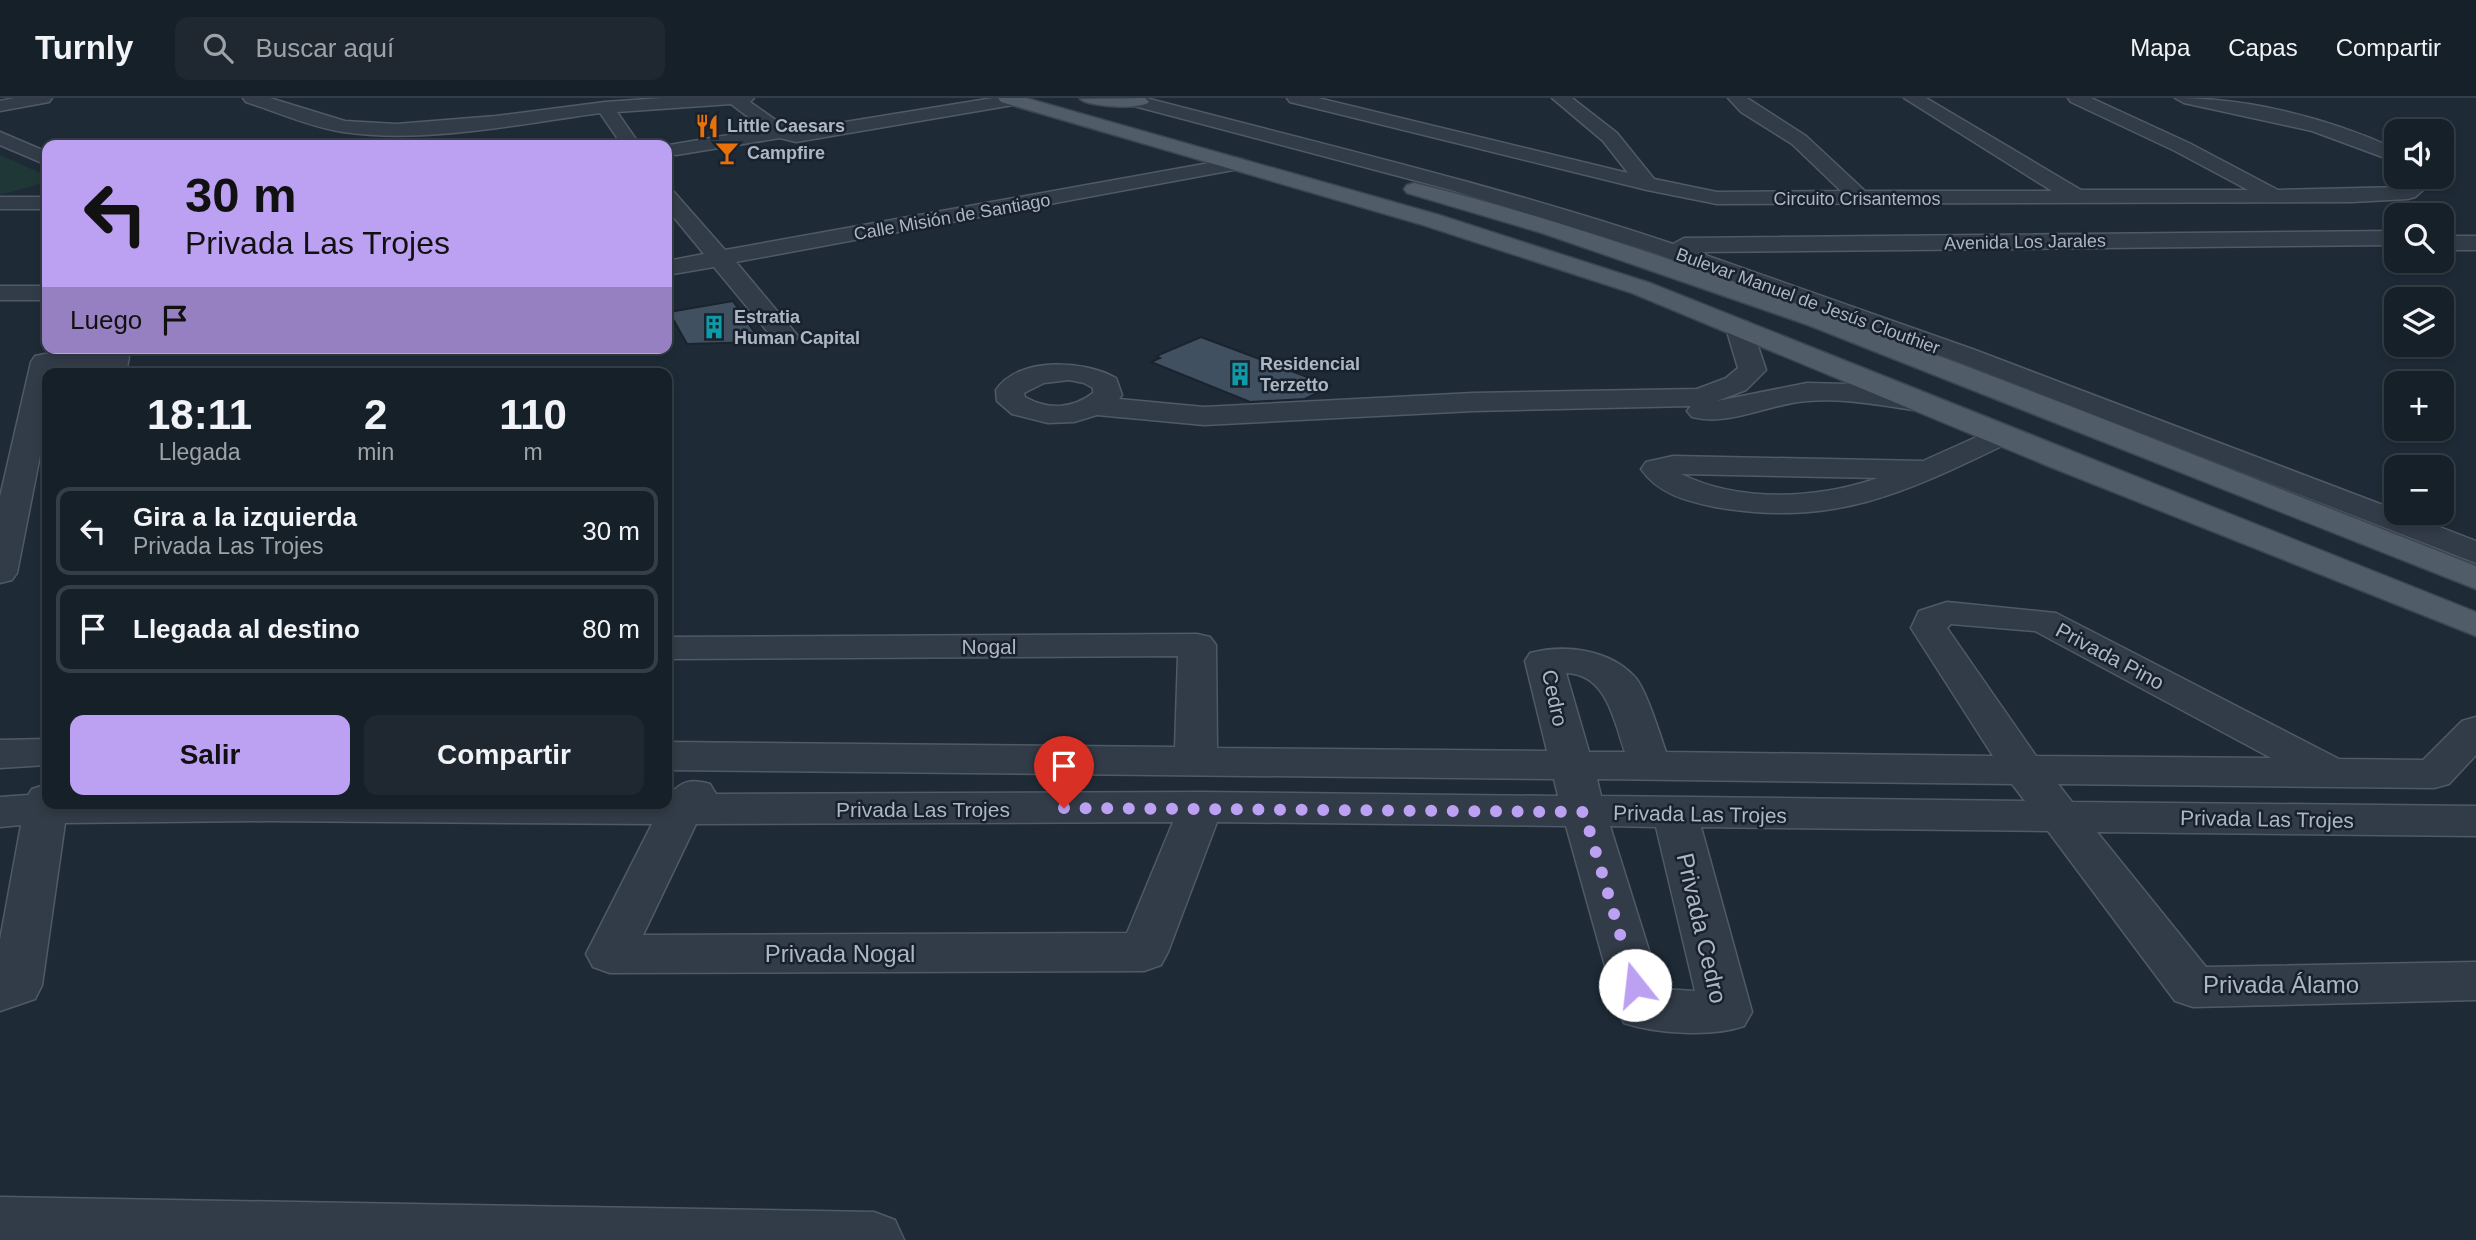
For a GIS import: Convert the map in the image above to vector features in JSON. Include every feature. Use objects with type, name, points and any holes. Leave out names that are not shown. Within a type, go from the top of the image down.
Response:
[{"type":"main road","points":[[1088,98],[1132,100]]},
{"type":"main road","points":[[1088,98],[1518,218],[1645,258],[2468,566]]},
{"type":"main road","points":[[1010,99],[1432,220],[1641,288],[2059,459],[2476,625]]},
{"type":"main road","points":[[2150,426],[2182,460]]},
{"type":"main road","points":[[2059,459],[2178,486],[2402,572],[2428,578],[2444,576],[2468,566]]},
{"type":"street","points":[[0,106],[43,98]]},
{"type":"street","points":[[252,98],[343,126],[396,130],[496,122],[605,107],[745,98]]},
{"type":"street","points":[[574,98],[605,107],[628,140]]},
{"type":"street","points":[[956,98],[976,106]]},
{"type":"street","name":"Circuito Crisantemos","points":[[1296,98],[1647,184],[1737,200],[2275,196],[2408,192],[2412,189]]},
{"type":"street","points":[[1562,98],[1610,137],[1647,184]]},
{"type":"street","points":[[1737,98],[1747,108],[1799,140],[1861,199]]},
{"type":"street","points":[[1913,98],[2077,197]]},
{"type":"street","points":[[2077,98],[2182,147],[2275,196]]},
{"type":"street","points":[[2184,98],[2305,122],[2347,135],[2384,151]]},
{"type":"street","points":[[735,99],[762,99]]},
{"type":"street","points":[[735,99],[780,132]]},
{"type":"street","points":[[676,149],[780,132],[808,136],[1010,99]]},
{"type":"street","name":"Bulevar Manuel de Jesús Clouthier","points":[[1132,100],[1339,155],[1386,150],[1799,295],[2150,426],[2468,566]]},
{"type":"street","points":[[849,112],[870,124]]},
{"type":"street","points":[[1386,150],[1434,132]]},
{"type":"street","points":[[0,138],[42,157]]},
{"type":"street","name":"Calle Misión de Santiago","points":[[672,267],[1237,164]]},
{"type":"street","points":[[672,202],[785,336]]},
{"type":"street","points":[[0,203],[42,203]]},
{"type":"street","points":[[2454,237],[2476,237]]},
{"type":"street","name":"Avenida Los Jarales","points":[[1654,245],[2384,238]]},
{"type":"street","points":[[2454,243],[2476,243]]},
{"type":"street","name":"Avenida Los Jarales","points":[[1799,295],[1766,276],[1765,264],[1772,258],[1806,250],[2384,244]]},
{"type":"street","points":[[0,293],[42,293]]},
{"type":"street","points":[[1739,328],[1752,369],[1777,382],[1807,392]]},
{"type":"street","points":[[44,368],[45,362],[115,356],[113,368]]},
{"type":"street","points":[[1096,406],[1203,416],[1473,402],[1700,397],[1736,384],[1752,369]]},
{"type":"street","points":[[0,573],[42,376]]},
{"type":"street","points":[[1473,402],[1541,413],[1588,415],[1685,412],[1737,407],[1807,392],[1849,393],[1921,402]]},
{"type":"street","points":[[1928,470],[1673,465],[1657,469],[1663,480],[1694,493],[1753,503],[1822,502],[1896,485],[1928,470],[2001,435]]},
{"type":"street","name":"Privada Pino","points":[[2023,769],[1929,628],[1932,619],[1947,613],[2043,621],[2331,773],[2457,821]]},
{"type":"street","name":"Nogal","points":[[672,648],[1197,645],[1196,760]]},
{"type":"street","name":"Cedro","points":[[1584,812],[1544,661],[1587,662],[1620,684],[1650,764]]},
{"type":"street","points":[[672,756],[1570,763],[2434,774],[2476,730]]},
{"type":"street","points":[[0,754],[42,752]]},
{"type":"street","name":"Privada Nogal","points":[[727,758],[681,810],[610,954],[1144,952],[1201,807]]},
{"type":"street","name":"Privada Álamo","points":[[2023,769],[2193,987],[2476,981]]},
{"type":"street","name":"Privada Las Trojes","points":[[0,812],[42,804]]},
{"type":"street","name":"Privada Las Trojes","points":[[639,809],[1201,807],[2457,821]]},
{"type":"street","points":[[0,991],[17,985],[46,809]]},
{"type":"street","name":"Privada Cedro","points":[[1584,812],[1642,1009],[1726,1012],[1675,813]]},
{"type":"street","points":[[2457,821],[2476,841]]},
{"type":"street","points":[[0,1224],[874,1240]]},
{"type":"green space","points":[[0,155],[42,174],[42,183],[0,195]]},
{"type":"building","name":"Estratia Human Capital","points":[[733,301],[761,342],[687,344],[672,317],[672,311]]},
{"type":"building","name":"Residencial Terzetto","points":[[1201,337],[1331,386],[1305,399],[1250,402],[1151,362],[1160,358],[1156,356]]},
{"type":"place","name":"Little Caesars","points":[[707,126]]},
{"type":"place","name":"Campfire","points":[[727,153]]},
{"type":"place","name":"Estratia Human Capital","points":[[714,327]]},
{"type":"place","name":"Residencial Terzetto","points":[[1240,374]]},
{"type":"route","points":[[1064,808],[1584,812],[1635,985]]}]
